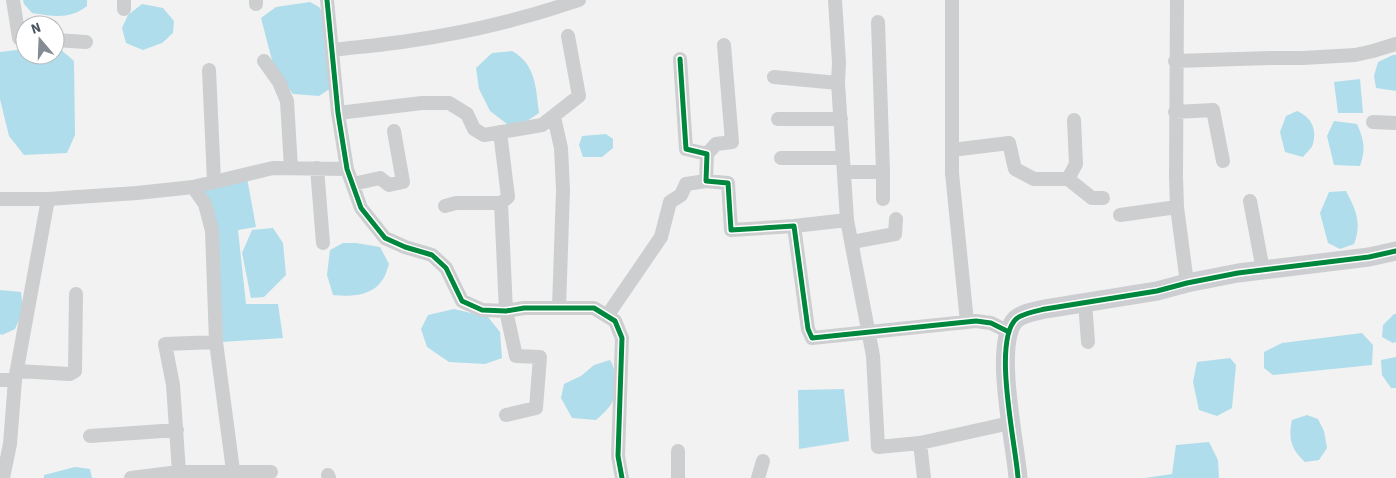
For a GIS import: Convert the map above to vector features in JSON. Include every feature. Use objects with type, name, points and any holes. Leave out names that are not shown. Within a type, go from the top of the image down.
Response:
[{"type":"street","points":[[14,0],[16,15]]},
{"type":"street","points":[[327,0],[338,113],[347,169],[361,208],[385,238],[405,247],[432,255],[446,268],[462,302],[482,310],[594,308],[615,321],[622,338],[618,456],[622,478]]},
{"type":"street","points":[[332,50],[408,42],[457,33],[535,7],[579,0]]},
{"type":"street","points":[[836,0],[838,84],[847,220],[873,356],[878,447],[920,443],[1010,423]]},
{"type":"street","points":[[952,0],[952,173],[967,322]]},
{"type":"street","points":[[1176,0],[1175,112],[1177,207],[1187,283]]},
{"type":"street","points":[[878,22],[883,172],[882,199]]},
{"type":"street","points":[[338,113],[422,103],[449,102],[467,114],[474,129],[484,135],[542,125],[579,96],[568,36]]},
{"type":"street","points":[[65,41],[86,42]]},
{"type":"street","points":[[1175,61],[1355,55],[1396,44]]},
{"type":"street","points":[[706,181],[707,154],[716,144],[732,142],[724,45]]},
{"type":"street","points":[[680,59],[686,149],[707,154]]},
{"type":"street","points":[[264,60],[279,82],[287,101],[291,168]]},
{"type":"street","points":[[209,70],[214,181]]},
{"type":"street","points":[[774,77],[838,84]]},
{"type":"street","points":[[1175,112],[1214,110],[1223,161]]},
{"type":"street","points":[[554,117],[561,148],[562,190],[559,308]]},
{"type":"street","points":[[778,119],[841,119]]},
{"type":"street","points":[[1068,179],[1076,164],[1074,120]]},
{"type":"street","points":[[1373,122],[1396,123]]},
{"type":"street","points":[[353,184],[380,178],[389,185],[403,182],[394,130]]},
{"type":"street","points":[[445,206],[456,203],[501,203],[508,197],[500,132]]},
{"type":"street","points":[[952,150],[1009,143],[1015,169],[1034,179],[1068,179],[1092,198],[1103,198]]},
{"type":"street","points":[[781,158],[844,165],[883,172]]},
{"type":"street","points":[[0,199],[48,199],[193,187],[273,168],[347,169]]},
{"type":"street","points":[[317,168],[324,243]]},
{"type":"street","points":[[607,316],[661,237],[670,202],[681,195],[686,184],[706,181],[728,182],[731,230],[847,220]]},
{"type":"street","points":[[193,187],[205,204],[212,231],[216,342],[234,475]]},
{"type":"street","points":[[3,478],[5,444],[16,375],[48,199]]},
{"type":"street","points":[[1250,201],[1262,270]]},
{"type":"street","points":[[501,203],[506,311],[516,356],[540,357],[536,408],[506,415]]},
{"type":"street","points":[[1120,215],[1177,207]]},
{"type":"street","points":[[852,242],[896,234],[896,219]]},
{"type":"street","points":[[794,226],[808,329],[812,338],[967,322],[991,323],[1009,332]]},
{"type":"street","points":[[1018,478],[1010,423],[1006,376],[1009,332],[1016,320],[1029,313],[1045,309],[1157,291],[1187,283],[1262,270],[1369,258],[1396,251]]},
{"type":"street","points":[[0,380],[16,375],[70,374],[75,370],[76,294]]},
{"type":"street","points":[[1085,302],[1088,342]]},
{"type":"street","points":[[180,472],[173,385],[165,344],[216,342]]},
{"type":"street","points":[[90,436],[177,430]]},
{"type":"street","points":[[920,443],[924,478]]},
{"type":"street","points":[[678,451],[678,478]]},
{"type":"street","points":[[758,478],[762,461]]},
{"type":"street","points":[[131,478],[160,476],[180,472],[234,475],[271,472]]},
{"type":"water","points":[[23,0],[87,0],[87,6],[65,15],[32,13]]},
{"type":"water","points":[[310,2],[319,7],[323,13],[331,88],[319,96],[293,94],[274,68],[261,18],[276,7]]},
{"type":"water","points":[[142,4],[163,8],[174,21],[173,33],[162,43],[143,50],[126,43],[122,28],[128,15]]},
{"type":"water","points":[[15,50],[15,65],[65,65],[65,53],[74,61],[75,135],[67,153],[24,155],[9,136],[0,99],[0,52]]},
{"type":"water","points":[[512,51],[520,56],[530,70],[535,86],[539,113],[524,123],[507,124],[490,111],[479,89],[476,68],[492,53]]},
{"type":"water","points":[[1396,55],[1396,91],[1376,88],[1374,76],[1378,62]]},
{"type":"water","points":[[1360,79],[1363,113],[1338,113],[1334,82]]},
{"type":"water","points":[[1297,111],[1306,116],[1312,124],[1314,133],[1312,146],[1303,157],[1285,152],[1280,132],[1286,116]]},
{"type":"water","points":[[1334,121],[1357,124],[1363,145],[1360,166],[1334,165],[1327,136]]},
{"type":"water","points":[[606,134],[613,139],[613,148],[602,157],[583,157],[579,145],[582,136]]},
{"type":"water","points":[[247,178],[256,227],[238,230],[246,304],[278,304],[283,338],[222,342],[215,242],[199,189]]},
{"type":"water","points":[[1346,191],[1357,217],[1358,230],[1354,244],[1340,249],[1328,243],[1320,213],[1329,192]]},
{"type":"water","points":[[273,228],[283,243],[286,275],[264,297],[251,298],[242,253],[252,230]]},
{"type":"water","points":[[343,243],[380,247],[389,264],[384,277],[374,289],[361,294],[333,295],[327,275],[330,250]]},
{"type":"water","points":[[0,290],[21,292],[23,311],[15,329],[2,335],[0,334]]},
{"type":"water","points":[[454,309],[488,317],[500,332],[502,358],[485,364],[449,362],[427,347],[421,329],[428,315]]},
{"type":"water","points":[[1396,314],[1396,342],[1393,343],[1382,337],[1383,325]]},
{"type":"water","points":[[1362,333],[1373,345],[1372,365],[1273,375],[1264,368],[1264,352],[1282,343]]},
{"type":"water","points":[[1396,357],[1396,388],[1391,388],[1382,375],[1381,360]]},
{"type":"water","points":[[1230,358],[1236,365],[1232,408],[1217,416],[1199,410],[1193,382],[1197,362]]},
{"type":"water","points":[[610,360],[614,368],[616,384],[611,404],[596,420],[572,418],[561,398],[564,384],[581,376],[594,365]]},
{"type":"water","points":[[844,389],[849,441],[799,449],[798,390]]},
{"type":"water","points":[[1307,415],[1318,419],[1324,431],[1327,448],[1319,460],[1305,462],[1296,453],[1290,433],[1292,420]]},
{"type":"water","points":[[1209,442],[1218,460],[1219,478],[1145,478],[1172,474],[1176,445]]},
{"type":"water","points":[[75,467],[90,469],[92,478],[44,478],[44,475]]},
{"type":"cycle path","points":[[327,0],[338,113],[347,169],[361,208],[385,238],[405,247],[432,255],[446,268],[462,301],[482,310],[594,308],[615,321],[622,338],[618,456],[622,478]]},
{"type":"cycle path","points":[[680,59],[686,149],[707,154],[706,181],[728,183],[731,230],[794,226],[808,329],[812,338],[976,321],[991,323],[1009,332]]},
{"type":"cycle path","points":[[1018,478],[1007,395],[1006,349],[1009,331],[1019,317],[1045,309],[1157,291],[1238,273],[1369,257],[1396,251]]}]
